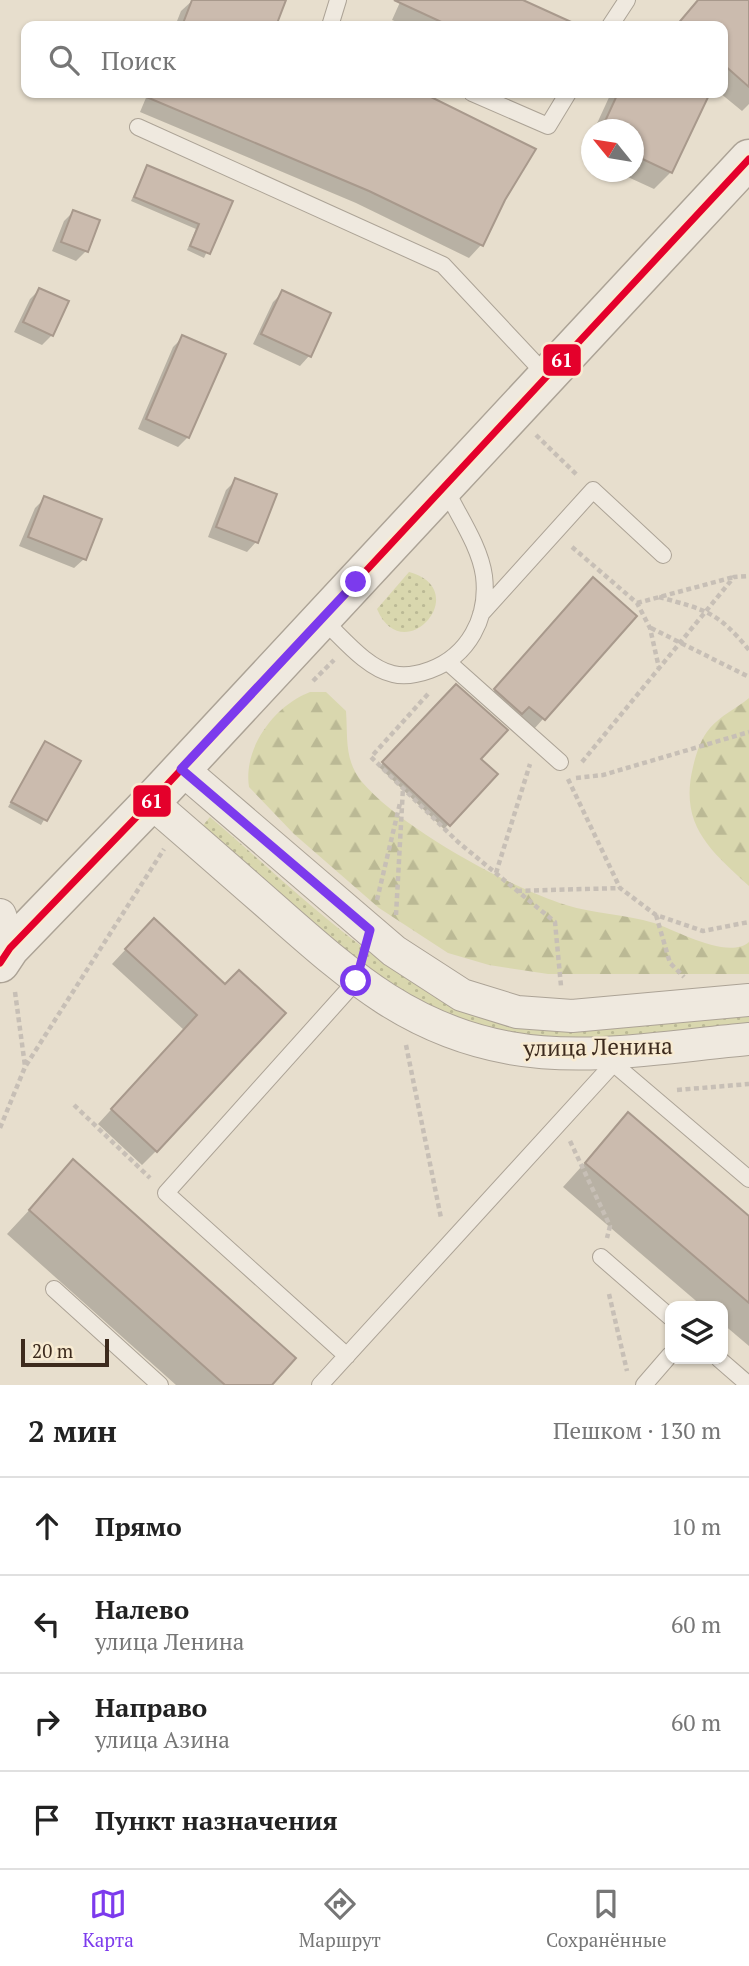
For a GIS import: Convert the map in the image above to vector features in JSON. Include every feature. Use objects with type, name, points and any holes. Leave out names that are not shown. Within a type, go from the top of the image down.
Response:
[{"type":"street","points":[[3,942],[164,813],[181,769],[749,159]]},
{"type":"street","name":"улица Ленина","points":[[181,769],[370,930],[425,973],[462,995],[517,1012],[572,1016],[749,1000]]},
{"type":"street","name":"улица Ленина","points":[[164,813],[356,981],[398,1009],[448,1031],[510,1048],[620,1057],[749,1040]]},
{"type":"lane","points":[[332,21],[338,0]]},
{"type":"lane","points":[[613,21],[626,0]]},
{"type":"lane","points":[[484,98],[548,126],[565,98]]},
{"type":"lane","points":[[138,127],[443,265],[548,377]]},
{"type":"lane","points":[[322,619],[373,664],[393,674],[416,675],[452,665],[471,641],[481,614],[484,576],[445,488]]},
{"type":"lane","points":[[481,614],[593,490],[663,555]]},
{"type":"lane","points":[[452,665],[560,762]]},
{"type":"lane","points":[[347,1356],[166,1193],[356,981]]},
{"type":"lane","points":[[320,1385],[620,1057],[648,1092],[749,1180]]},
{"type":"lane","points":[[601,1257],[665,1313]]},
{"type":"lane","points":[[54,1289],[160,1385]]},
{"type":"lane","points":[[644,1385],[665,1361]]},
{"type":"lane","points":[[725,1364],[749,1385]]},
{"type":"path","points":[[514,414],[593,490]]},
{"type":"path","points":[[555,532],[637,603],[650,628],[659,668]]},
{"type":"path","points":[[637,603],[734,577],[749,576]]},
{"type":"path","points":[[568,779],[734,577]]},
{"type":"path","points":[[659,597],[707,610],[729,626],[749,650]]},
{"type":"path","points":[[650,628],[749,677]]},
{"type":"path","points":[[452,665],[371,757],[496,873],[555,922],[562,996]]},
{"type":"path","points":[[568,779],[603,775],[749,732]]},
{"type":"path","points":[[496,873],[537,741]]},
{"type":"path","points":[[560,762],[620,888],[656,915],[702,931],[749,922]]},
{"type":"path","points":[[370,930],[403,788]]},
{"type":"path","points":[[0,1128],[25,1067],[164,813]]},
{"type":"path","points":[[517,891],[620,888]]},
{"type":"path","points":[[656,915],[670,963],[689,982]]},
{"type":"path","points":[[3,942],[25,1067]]},
{"type":"path","points":[[648,1092],[749,1084]]},
{"type":"path","points":[[74,1105],[166,1193]]},
{"type":"path","points":[[561,1122],[610,1226],[601,1257],[628,1372]]},
{"type":"green space","points":[[409,572],[428,581],[436,594],[435,608],[428,620],[416,629],[402,632],[389,626],[377,609]]},
{"type":"green space","points":[[310,692],[326,692],[346,711],[350,757],[362,782],[402,818],[428,836],[515,885],[566,905],[654,923],[716,946],[740,947],[749,942],[749,974],[548,974],[489,965],[448,953],[379,908],[294,834],[249,787],[251,758],[264,730],[284,707]]},
{"type":"green space","points":[[749,698],[749,886],[710,848],[701,835],[690,805],[690,787],[701,741],[714,724]]},
{"type":"green space","points":[[210,817],[298,895],[359,944],[424,987],[459,1004],[749,1009],[749,1029],[627,1039],[510,1038],[410,1004],[199,830]]},
{"type":"building","points":[[192,0],[286,0],[278,21],[184,21]]},
{"type":"building","points":[[394,0],[523,0],[569,21],[439,21]]},
{"type":"building","points":[[698,0],[749,0],[749,87],[728,68],[728,21],[680,21]]},
{"type":"building","points":[[149,98],[433,98],[536,149],[505,200],[483,246],[369,191]]},
{"type":"building","points":[[616,98],[708,98],[672,173],[644,160],[644,119],[606,119]]},
{"type":"building","points":[[147,165],[233,201],[210,254],[190,246],[199,224],[134,197]]},
{"type":"building","points":[[73,210],[100,220],[88,252],[61,242]]},
{"type":"building","points":[[39,288],[69,301],[53,336],[23,322]]},
{"type":"building","points":[[282,290],[331,313],[311,357],[261,334]]},
{"type":"building","points":[[182,335],[226,354],[189,438],[146,419]]},
{"type":"building","points":[[235,478],[277,494],[258,543],[216,527]]},
{"type":"building","points":[[44,496],[102,519],[86,560],[28,537]]},
{"type":"building","points":[[593,577],[637,616],[545,720],[529,707],[522,714],[494,689]]},
{"type":"building","points":[[456,684],[508,730],[481,759],[498,774],[450,826],[382,762]]},
{"type":"building","points":[[45,741],[81,761],[47,821],[11,802]]},
{"type":"building","points":[[154,918],[225,984],[239,970],[286,1013],[157,1152],[111,1109],[197,1015],[125,949]]},
{"type":"building","points":[[628,1112],[749,1216],[749,1303],[585,1163]]},
{"type":"building","points":[[73,1159],[296,1358],[272,1385],[225,1385],[29,1210]]},
{"type":"transit line","name":"61","points":[[0,963],[10,948],[151,802],[749,159]]},
{"type":"route","points":[[356,582],[181,769],[370,930],[356,981]]}]
